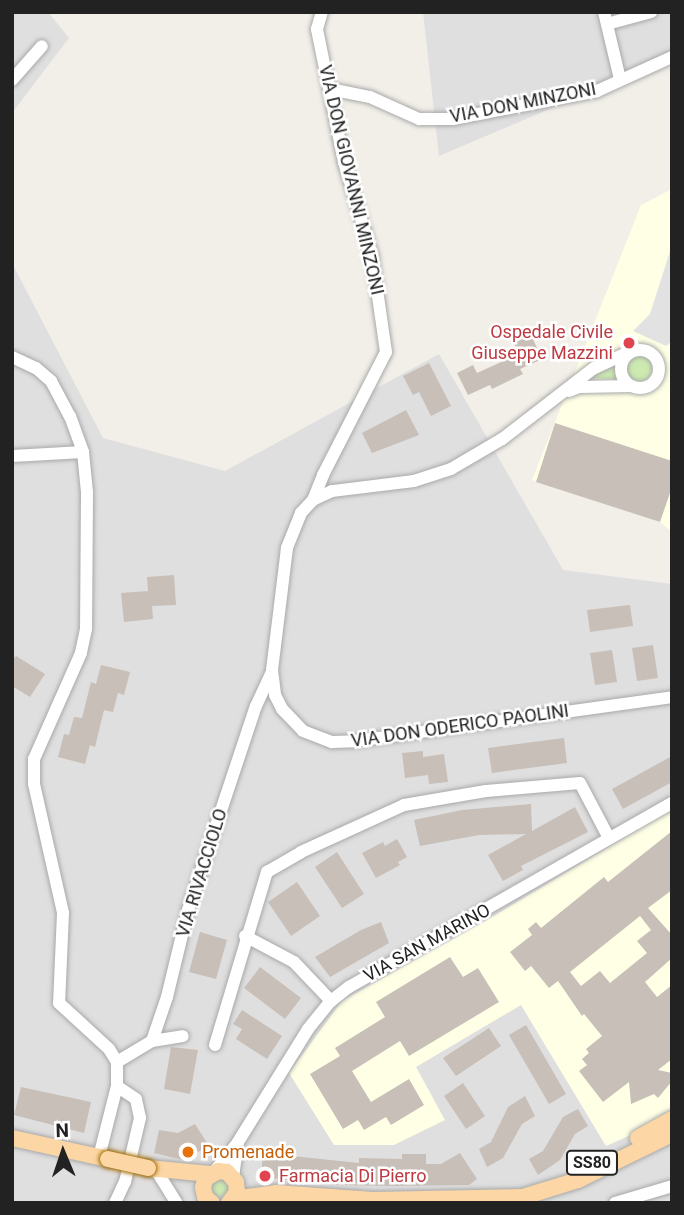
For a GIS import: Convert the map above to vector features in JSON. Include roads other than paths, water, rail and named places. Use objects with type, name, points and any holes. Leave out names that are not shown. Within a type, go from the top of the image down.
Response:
[{"type":"main road","name":"SS80","points":[[509,1196],[588,1165],[672,1119]]},
{"type":"main road","name":"SS80","points":[[231,1201],[276,1193],[396,1200],[509,1196],[523,1198],[566,1185],[672,1134]]},
{"type":"main road","name":"SS80","points":[[12,1138],[152,1169],[212,1173],[223,1171],[276,1193]]},
{"type":"main road","name":"SS80","points":[[152,1169],[205,1198]]},
{"type":"main road","name":"SS80","points":[[205,1198],[204,1182],[212,1173]]},
{"type":"main road","name":"SS80","points":[[231,1201],[237,1189],[234,1177]]},
{"type":"street","name":"VIA DON GIOVANNI MINZONI","points":[[313,500],[386,352],[372,255],[344,162],[317,29],[322,12]]},
{"type":"street","points":[[620,79],[606,18],[651,12]]},
{"type":"street","points":[[12,80],[42,46]]},
{"type":"street","name":"VIA DON MINZONI","points":[[330,89],[370,97],[419,119],[452,119],[597,91],[672,57]]},
{"type":"street","points":[[313,500],[332,491],[414,481],[451,469],[502,439],[552,398],[594,368],[629,352],[648,351],[659,365],[653,383],[641,388],[579,387],[552,398]]},
{"type":"street","points":[[629,352],[622,361],[621,373],[631,386]]},
{"type":"street","points":[[12,357],[36,368],[51,381],[70,416],[83,452],[87,492],[86,629],[81,653],[34,760],[34,784],[62,913],[59,1003],[109,1049],[117,1062],[117,1086],[103,1158]]},
{"type":"street","points":[[12,456],[83,452]]},
{"type":"street","name":"VIA DON ODERICO PAOLINI","points":[[313,500],[296,521],[287,548],[272,670],[275,695],[282,709],[303,731],[332,742],[356,741],[672,697]]},
{"type":"street","name":"VIA RIVACCIOLO","points":[[152,1041],[167,997],[188,910],[257,706],[272,670]]},
{"type":"street","points":[[215,1045],[245,936],[267,872],[301,852],[404,805],[486,792],[580,783],[609,838]]},
{"type":"street","name":"VIA SAN MARINO","points":[[212,1173],[237,1142],[308,1029],[331,1001],[349,987],[672,803]]},
{"type":"street","points":[[245,936],[294,962],[331,1001]]},
{"type":"street","points":[[117,1062],[152,1041],[183,1037]]},
{"type":"street","points":[[115,1203],[125,1182],[141,1118],[136,1099],[117,1086]]},
{"type":"street","name":"VIA SAN MARINO","points":[[234,1177],[237,1142]]},
{"type":"street","points":[[152,1169],[177,1203]]},
{"type":"street","points":[[615,1203],[672,1186]]},
{"type":"place","name":"Ospedale Civile Giuseppe Mazzini","points":[[629,343]]},
{"type":"place","name":"Promenade","points":[[188,1152]]},
{"type":"place","name":"Farmacia Di Pierro","points":[[265,1176]]}]
